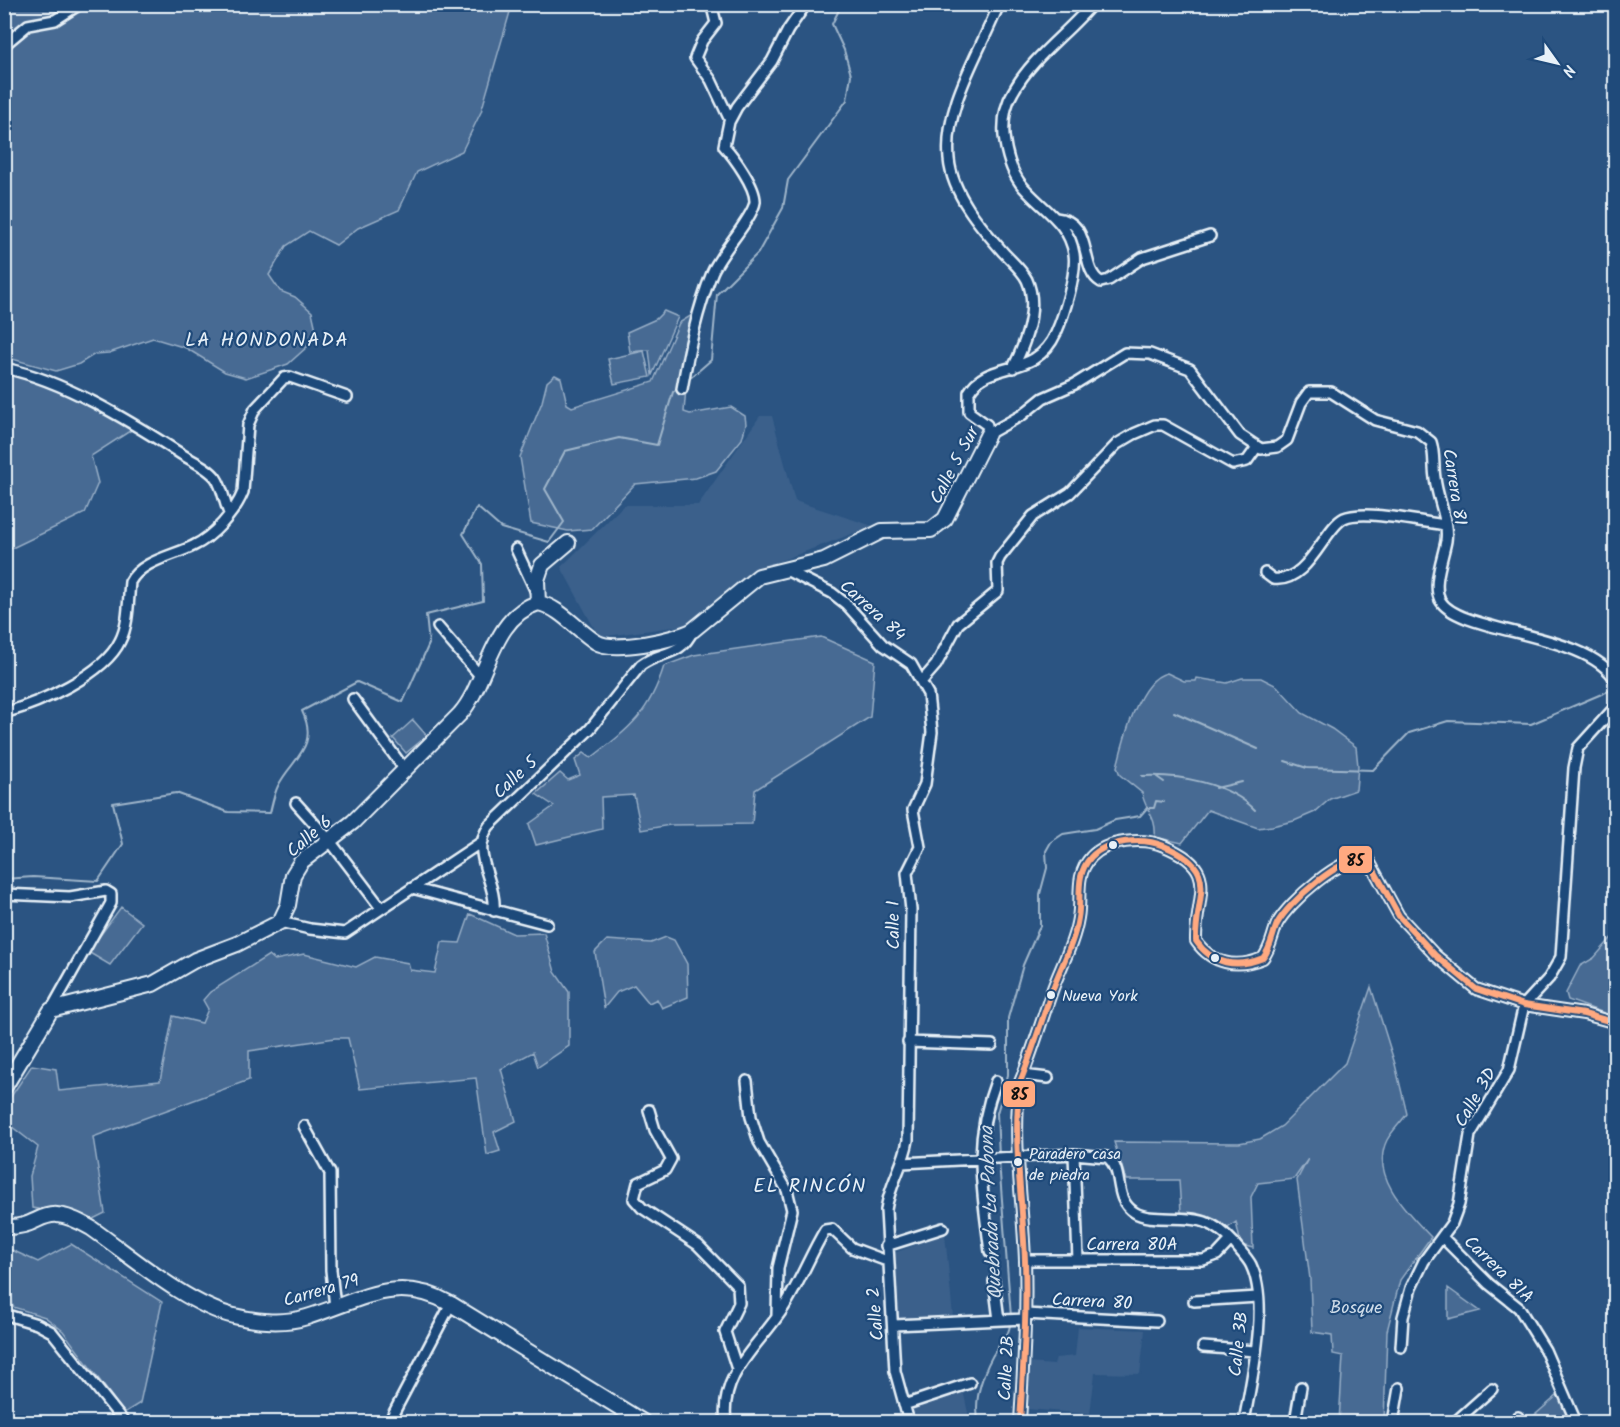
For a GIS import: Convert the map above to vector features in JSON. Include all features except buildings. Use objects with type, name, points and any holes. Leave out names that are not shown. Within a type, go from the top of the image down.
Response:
[{"type":"street","points":[[4,45],[28,26],[54,20],[80,4]]},
{"type":"street","points":[[682,389],[696,321],[713,271],[728,244],[752,211],[755,201],[753,191],[734,157],[724,146],[730,120],[737,107],[772,61],[788,30],[806,4]]},
{"type":"street","points":[[999,4],[962,86],[950,129],[948,148],[951,173],[962,196],[988,234],[1028,282],[1029,331],[1013,368]]},
{"type":"street","points":[[988,434],[987,424],[969,412],[967,400],[969,392],[982,378],[1031,362],[1044,353],[1055,335],[1065,308],[1074,253],[1056,218],[1025,189],[1015,173],[1006,155],[1004,117],[1010,97],[1024,75],[1092,4]]},
{"type":"street","points":[[713,11],[716,23],[702,41],[694,58],[711,80],[730,120]]},
{"type":"street","points":[[1056,218],[1067,220],[1077,230],[1094,276],[1101,282],[1109,280],[1142,258],[1210,236]]},
{"type":"street","name":"Calle 5 Sur","points":[[693,630],[753,579],[834,556],[882,531],[925,531],[938,527],[945,519],[988,434],[1022,415],[1043,398],[1075,384],[1117,355],[1133,352],[1150,354],[1190,369],[1240,435],[1257,447]]},
{"type":"street","points":[[4,368],[45,380],[125,418],[194,462],[215,476],[229,513]]},
{"type":"street","points":[[4,713],[73,686],[105,660],[115,650],[124,633],[130,582],[134,575],[141,568],[196,545],[217,529],[240,501],[243,492],[248,425],[255,409],[284,378],[290,377],[347,397]]},
{"type":"street","name":"Carrera 81","points":[[1257,447],[1277,447],[1287,440],[1301,403],[1309,392],[1331,392],[1369,417],[1417,431],[1431,442],[1437,492],[1445,525],[1446,538],[1437,590],[1444,605],[1463,616],[1539,637],[1590,658],[1608,670],[1616,681]]},
{"type":"street","points":[[922,681],[936,665],[958,624],[998,591],[997,563],[1013,540],[1033,516],[1078,486],[1118,444],[1155,425],[1170,428],[1233,464],[1247,461],[1257,447]]},
{"type":"street","points":[[1265,573],[1273,579],[1288,577],[1305,566],[1342,519],[1353,515],[1379,515],[1445,525]]},
{"type":"street","points":[[538,600],[537,580],[542,565],[568,543]]},
{"type":"street","points":[[516,549],[538,600],[599,644],[608,646],[666,639],[693,630]]},
{"type":"street","name":"Carrera 84","points":[[784,569],[832,593],[852,610],[883,645],[907,660]]},
{"type":"street","name":"Calle 6","points":[[280,922],[288,905],[296,868],[353,822],[468,705],[496,645],[510,624],[538,600]]},
{"type":"street","points":[[438,627],[482,678]]},
{"type":"street","name":"Calle 5","points":[[280,922],[310,929],[345,933],[483,841],[483,834],[497,816],[590,729],[622,691],[636,670],[647,660],[681,648],[693,630]]},
{"type":"street","name":"Calle 1","points":[[887,1201],[902,1163],[908,1140],[911,910],[907,873],[920,849],[913,810],[925,784],[933,721],[930,698],[922,681],[907,660]]},
{"type":"street","points":[[353,699],[405,770]]},
{"type":"street","points":[[1524,1005],[1549,978],[1561,957],[1569,800],[1578,748],[1616,706]]},
{"type":"street","points":[[296,803],[330,841],[381,908]]},
{"type":"street","points":[[483,841],[480,854],[494,896],[494,911]]},
{"type":"street","name":"Calle 2B","points":[[1020,1422],[1025,1260],[1017,1159],[1018,1097],[1023,1075],[1071,944],[1078,918],[1083,870],[1100,851],[1112,844],[1142,842],[1160,844],[1187,856],[1199,872],[1203,890],[1196,940],[1209,957],[1220,962],[1239,963],[1263,958],[1278,923],[1305,890],[1352,860],[1368,859],[1399,916],[1442,961],[1476,989],[1524,1005]]},
{"type":"street","points":[[412,888],[547,924]]},
{"type":"street","points":[[4,894],[70,897],[106,891],[112,897],[51,1010],[4,1088]]},
{"type":"street","points":[[51,1010],[153,984],[195,960],[237,944],[280,922]]},
{"type":"street","points":[[1524,1005],[1584,1014],[1616,1023]]},
{"type":"street","name":"Calle 3D","points":[[1401,1347],[1403,1317],[1411,1288],[1424,1261],[1443,1238],[1459,1204],[1470,1135],[1509,1070],[1524,1005]]},
{"type":"street","points":[[908,1042],[976,1042],[992,1045]]},
{"type":"street","points":[[1023,1075],[1048,1078]]},
{"type":"street","points":[[747,1081],[751,1117],[759,1142],[787,1190],[792,1210],[778,1268],[777,1318]]},
{"type":"street","points":[[990,1252],[980,1161],[982,1122],[996,1082]]},
{"type":"street","points":[[649,1110],[655,1130],[671,1159],[665,1170],[638,1183],[634,1199],[642,1208],[698,1245],[738,1286],[739,1303],[725,1330],[737,1369]]},
{"type":"street","points":[[304,1126],[330,1173],[331,1270],[334,1307]]},
{"type":"street","points":[[902,1163],[1004,1160],[1074,1154],[1096,1155],[1114,1161],[1121,1197],[1134,1212],[1143,1216],[1192,1217],[1212,1224],[1231,1240]]},
{"type":"street","points":[[1074,1154],[1078,1260]]},
{"type":"street","name":"Calle 2","points":[[887,1201],[886,1246],[894,1325],[895,1371],[909,1422]]},
{"type":"street","name":"Carrera 79","points":[[4,1227],[17,1226],[49,1215],[72,1218],[195,1301],[236,1317],[290,1321],[378,1292],[400,1289],[427,1292],[451,1304],[643,1422]]},
{"type":"street","points":[[726,1422],[725,1400],[737,1369],[777,1318],[804,1274],[823,1233],[831,1228],[852,1248],[887,1261]]},
{"type":"street","points":[[886,1246],[943,1228]]},
{"type":"street","name":"Carrera 81A","points":[[1443,1238],[1489,1284],[1519,1308],[1545,1350],[1576,1422]]},
{"type":"street","name":"Carrera 80A","points":[[1025,1260],[1210,1259],[1231,1240]]},
{"type":"street","name":"Calle 3B","points":[[1231,1240],[1252,1266],[1258,1297],[1255,1351],[1244,1422]]},
{"type":"street","name":"Calle 2B","points":[[994,1281],[1002,1320]]},
{"type":"street","points":[[1194,1301],[1258,1297]]},
{"type":"street","points":[[389,1422],[451,1304]]},
{"type":"street","points":[[4,1314],[37,1324],[52,1332],[124,1422]]},
{"type":"street","name":"Carrera 80","points":[[894,1325],[1022,1318],[1156,1321]]},
{"type":"street","points":[[1203,1347],[1255,1351]]},
{"type":"street","points":[[904,1405],[970,1383]]},
{"type":"street","points":[[1295,1422],[1301,1387]]},
{"type":"street","points":[[1393,1422],[1399,1388]]},
{"type":"street","points":[[1455,1422],[1492,1389]]},
{"type":"shaded area","points":[[760,416],[772,416],[795,501],[873,526],[764,567],[688,625],[599,637],[561,567],[624,505],[698,505]]},
{"type":"shaded area","points":[[945,1234],[953,1317],[899,1319],[894,1253]]},
{"type":"shaded area","points":[[1078,1327],[1145,1330],[1140,1374],[1095,1373],[1090,1414],[1027,1409],[1028,1363],[1054,1365],[1056,1358],[1075,1356]]},
{"type":"shaded area","points":[[963,1390],[970,1422],[916,1422],[911,1408]]},
{"type":"green space","points":[[5,5],[512,5],[481,112],[462,151],[417,172],[399,210],[358,228],[336,245],[309,231],[286,246],[269,275],[280,291],[295,297],[312,312],[317,334],[307,347],[288,364],[246,378],[225,372],[186,348],[153,338],[109,353],[95,354],[79,364],[56,371],[5,357]]},
{"type":"green space","points":[[664,311],[678,317],[652,375],[649,350],[630,352],[627,332],[656,319]]},
{"type":"green space","points":[[692,315],[694,318],[684,412],[690,414],[731,407],[745,416],[746,424],[742,439],[716,471],[696,478],[635,484],[592,529],[568,531],[531,523],[520,457],[542,402],[547,382],[555,375],[561,378],[567,404],[572,407],[653,382],[679,323]]},
{"type":"green space","points":[[644,351],[650,377],[614,384],[608,359]]},
{"type":"green space","points":[[4,372],[32,379],[130,425],[133,429],[91,456],[98,483],[85,513],[6,551]]},
{"type":"green space","points":[[821,637],[875,661],[870,717],[755,790],[752,824],[670,825],[641,830],[634,795],[601,797],[602,829],[536,845],[529,824],[554,806],[536,794],[560,773],[568,780],[580,775],[575,760],[584,753],[591,758],[617,738],[636,719],[652,696],[664,666],[694,655]]},
{"type":"green space","points":[[1167,673],[1184,681],[1196,681],[1197,678],[1227,683],[1242,678],[1261,678],[1277,686],[1302,713],[1332,729],[1356,747],[1358,766],[1356,790],[1330,799],[1315,812],[1294,821],[1258,828],[1208,810],[1182,843],[1155,837],[1153,819],[1142,793],[1120,775],[1117,767],[1133,713],[1140,699],[1157,678]]},
{"type":"green space","points":[[413,720],[427,736],[406,753],[393,738]]},
{"type":"green space","points":[[121,907],[142,923],[110,965],[88,952]]},
{"type":"green space","points":[[470,914],[514,934],[544,933],[555,972],[569,992],[569,1046],[538,1067],[533,1052],[501,1069],[516,1121],[494,1132],[500,1151],[487,1155],[476,1078],[360,1089],[348,1038],[335,1038],[249,1051],[249,1080],[93,1137],[105,1213],[93,1219],[32,1208],[30,1176],[38,1147],[11,1126],[10,1098],[32,1065],[56,1069],[59,1091],[160,1081],[173,1016],[202,1023],[208,1009],[203,1000],[210,992],[269,955],[275,960],[304,954],[356,967],[375,957],[408,963],[410,970],[435,973],[442,942],[460,943]]},
{"type":"green space","points":[[1615,934],[1615,1017],[1568,1000],[1566,993],[1580,966],[1594,958]]},
{"type":"green space","points":[[666,937],[674,940],[687,964],[688,997],[662,1008],[657,999],[649,1003],[634,985],[617,992],[604,1008],[595,952],[607,940],[651,943]]},
{"type":"green space","name":"Bosque","points":[[1371,987],[1395,1064],[1407,1114],[1387,1140],[1383,1154],[1383,1167],[1387,1180],[1402,1205],[1431,1237],[1400,1280],[1387,1331],[1384,1422],[1339,1422],[1343,1356],[1333,1354],[1332,1335],[1312,1332],[1310,1279],[1297,1180],[1308,1159],[1294,1179],[1258,1183],[1251,1197],[1253,1248],[1241,1245],[1236,1222],[1225,1230],[1181,1212],[1179,1180],[1126,1180],[1114,1142],[1239,1143],[1260,1139],[1282,1126],[1345,1063]]},
{"type":"green space","points":[[71,1244],[162,1302],[140,1403],[124,1413],[63,1331],[45,1317],[13,1307],[10,1295],[5,1292],[5,1247],[38,1262]]},
{"type":"green space","points":[[1448,1288],[1480,1311],[1448,1319]]},
{"type":"green space","points":[[1558,1395],[1571,1422],[1531,1422],[1529,1420]]},
{"type":"waterway","points":[[688,380],[711,360],[717,294],[758,253],[783,208],[788,180],[847,100],[851,75],[844,50],[832,24],[842,4]]},
{"type":"waterway","points":[[4,879],[33,877],[98,881],[123,844],[113,803],[176,793],[228,812],[270,813],[278,786],[306,744],[307,724],[302,711],[357,682],[403,702],[429,644],[426,615],[483,601],[482,564],[463,534],[477,507],[501,528],[549,542],[564,522],[545,489],[565,451],[619,438],[657,445],[673,392],[679,387]]},
{"type":"waterway","points":[[1285,761],[1307,768],[1373,770],[1409,733],[1448,721],[1531,724],[1611,690]]},
{"type":"waterway","points":[[1174,712],[1258,749]]},
{"type":"waterway","points":[[1142,776],[1171,777],[1202,782],[1231,793],[1255,810]]},
{"type":"waterway","points":[[1157,777],[1164,782]]},
{"type":"waterway","points":[[1216,788],[1242,782]]},
{"type":"waterway","name":"Quebrada La Pabona","points":[[999,1156],[997,1113],[1008,1075],[1008,1018],[1023,965],[1040,926],[1040,894],[1047,868],[1046,851],[1051,842],[1063,834],[1095,829],[1115,820],[1140,816],[1147,808],[1154,808],[1156,801],[1164,802]]},
{"type":"waterway","name":"Quebrada La Pabona","points":[[999,1161],[1011,1317]]},
{"type":"waterway","name":"Quebrada La Pabona","points":[[979,1422],[977,1404],[984,1373],[1008,1333],[1010,1323]]},
{"type":"transit line","name":"85","points":[[1020,1422],[1025,1301],[1024,1239],[1017,1127],[1020,1082],[1073,937],[1078,918],[1082,872],[1091,857],[1098,851],[1126,842],[1155,843],[1182,855],[1193,864],[1199,874],[1201,885],[1196,941],[1209,955],[1234,964],[1263,958],[1283,915],[1317,881],[1345,864],[1357,859],[1368,859],[1399,916],[1435,955],[1476,989],[1524,1005],[1584,1014],[1616,1023]]},
{"type":"place","name":"Nueva York","points":[[1051,995]]},
{"type":"place","name":"Paradero casa de piedra","points":[[1018,1162]]},
{"type":"district","name":"LA HONDONADA","points":[[267,339]]},
{"type":"district","name":"EL RINCÓN","points":[[810,1185]]}]
